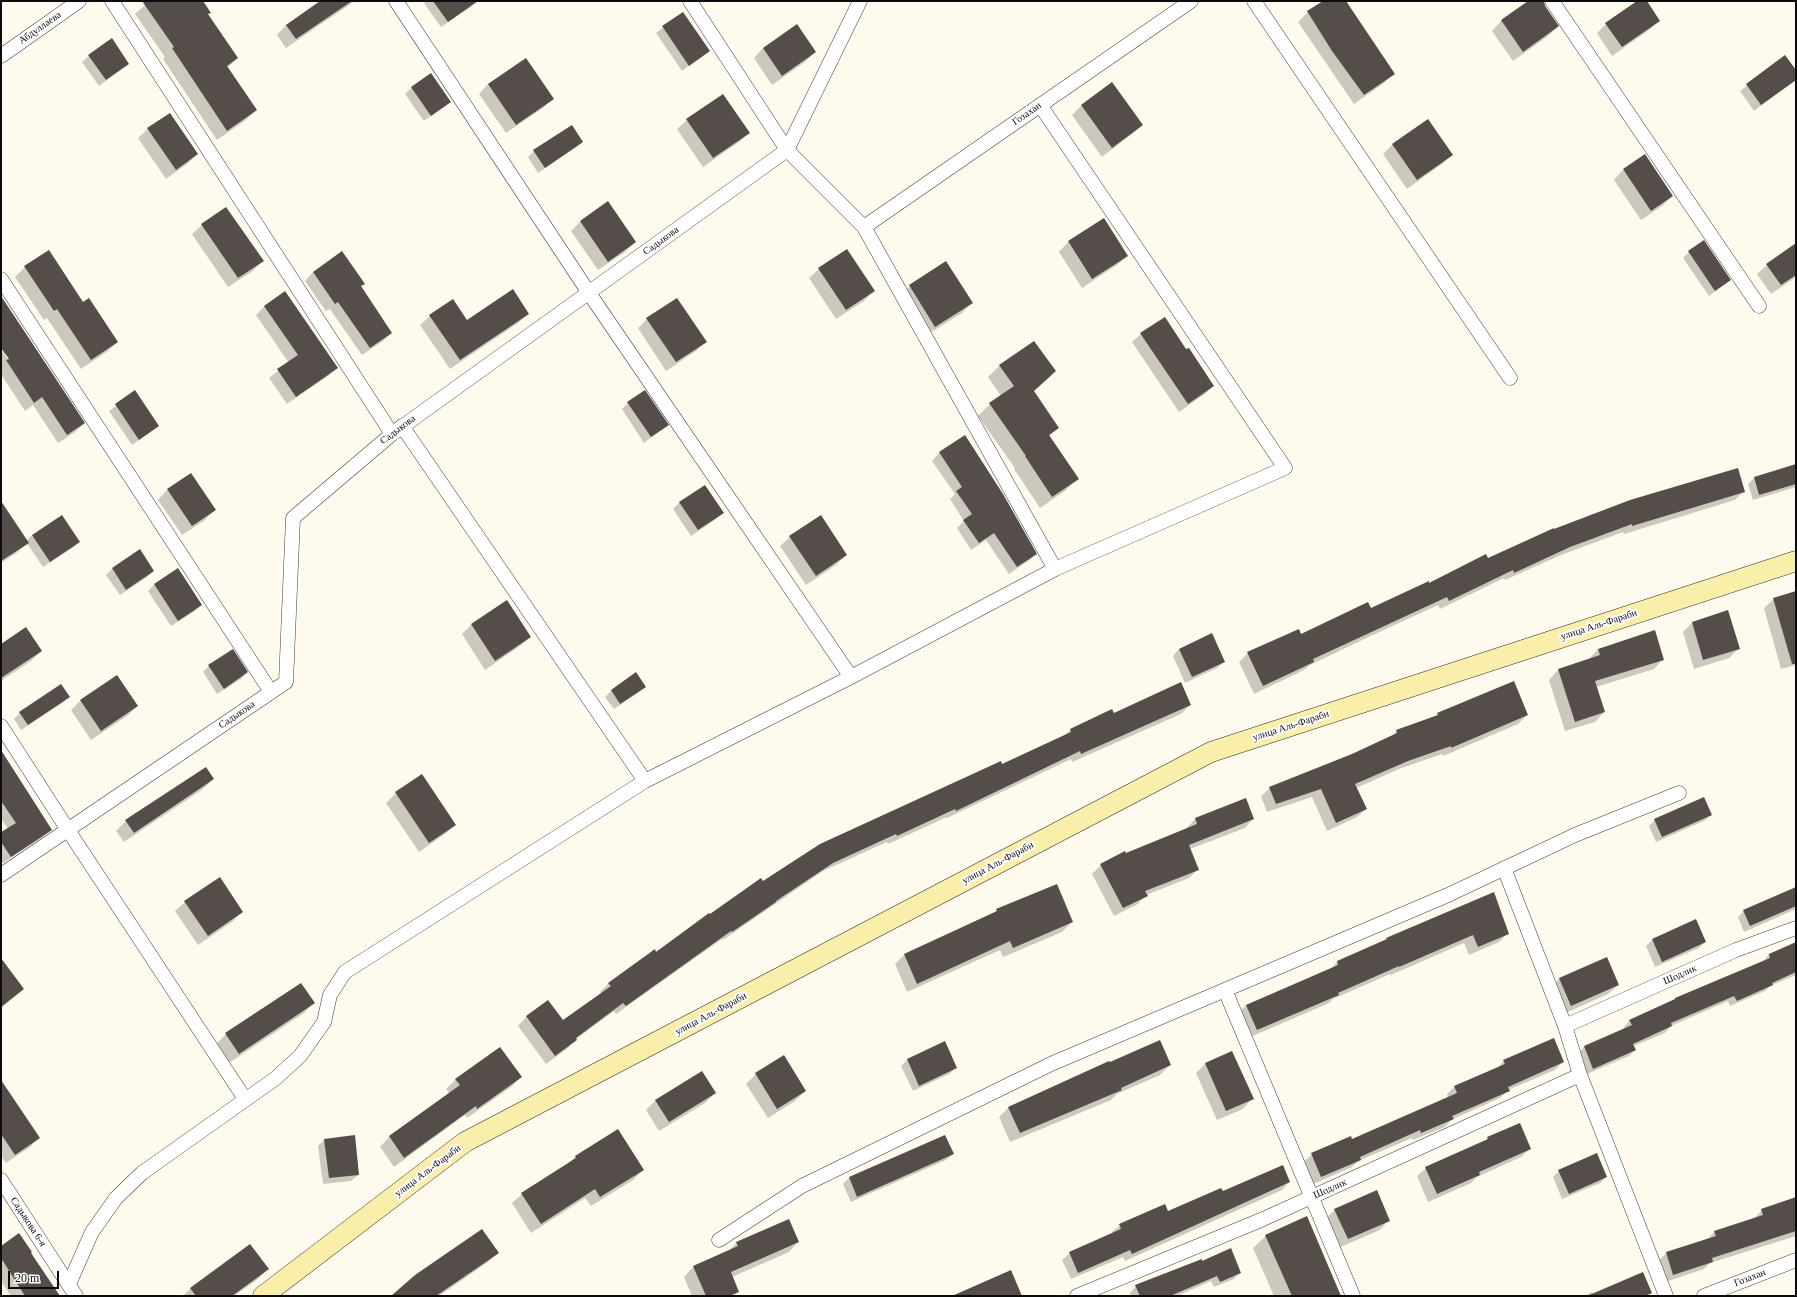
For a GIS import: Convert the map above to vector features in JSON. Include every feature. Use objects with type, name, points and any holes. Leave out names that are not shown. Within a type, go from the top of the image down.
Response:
[{"type":"main road","name":"улица Аль-Фараби","points":[[263,1296],[465,1142],[1211,752],[1796,560]]},
{"type":"street","name":"Абдуллаева","points":[[1,56],[79,1]]},
{"type":"street","points":[[112,1],[397,430],[645,781]]},
{"type":"street","points":[[396,1],[589,293],[851,677]]},
{"type":"street","points":[[690,1],[787,150],[864,227],[1055,569]]},
{"type":"street","name":"Садыкова","points":[[1,875],[286,682],[293,518],[397,430],[787,150],[860,1]]},
{"type":"street","name":"Гозахан","points":[[864,227],[1191,1]]},
{"type":"street","points":[[1254,1],[1510,378]]},
{"type":"street","points":[[1552,1],[1759,306]]},
{"type":"street","points":[[72,1290],[92,1232],[116,1198],[142,1173],[276,1078],[300,1056],[324,1022],[330,995],[345,972],[645,781],[851,677],[1055,569],[1285,468],[1040,105]]},
{"type":"street","points":[[1,279],[271,692]]},
{"type":"street","points":[[1,726],[245,1100]]},
{"type":"street","points":[[719,1240],[802,1186],[1051,1064],[1448,895],[1574,835],[1679,793]]},
{"type":"street","points":[[1504,868],[1565,1026],[1580,1075],[1666,1296]]},
{"type":"street","name":"Шодлик","points":[[1565,1026],[1736,950],[1796,928]]},
{"type":"street","points":[[1226,990],[1353,1296]]},
{"type":"street","name":"Шодлик","points":[[1077,1296],[1261,1220],[1580,1075]]},
{"type":"street","name":"Садыкова 6-я","points":[[1,1180],[72,1290]]},
{"type":"street","name":"Гозахан","points":[[1704,1296],[1796,1260]]},
{"type":"building","points":[[142,1],[203,1],[211,13],[208,14],[238,58],[227,66],[257,110],[227,131],[172,48],[174,47]]},
{"type":"building","points":[[320,1],[352,1],[296,39],[286,25]]},
{"type":"building","points":[[433,1],[478,1],[448,22]]},
{"type":"building","points":[[1323,1],[1346,1],[1395,74],[1364,95],[1332,51],[1307,11]]},
{"type":"building","points":[[1528,1],[1544,1],[1545,6],[1559,26],[1523,52],[1501,20]]},
{"type":"building","points":[[1637,1],[1647,1],[1660,21],[1622,47],[1605,23]]},
{"type":"building","points":[[683,12],[710,51],[689,66],[662,26]]},
{"type":"building","points":[[797,24],[816,52],[782,76],[763,48]]},
{"type":"building","points":[[112,38],[129,64],[106,80],[88,55]]},
{"type":"building","points":[[1785,55],[1796,70],[1796,80],[1761,105],[1746,84]]},
{"type":"building","points":[[526,58],[554,99],[516,125],[488,84]]},
{"type":"building","points":[[431,73],[451,102],[431,116],[411,87]]},
{"type":"building","points":[[1112,82],[1143,125],[1112,148],[1081,105]]},
{"type":"building","points":[[723,94],[750,133],[713,158],[686,119]]},
{"type":"building","points":[[170,113],[198,154],[176,170],[147,128]]},
{"type":"building","points":[[1428,119],[1453,155],[1417,180],[1392,144]]},
{"type":"building","points":[[572,125],[583,142],[545,168],[533,150]]},
{"type":"building","points":[[1645,154],[1673,196],[1651,211],[1623,169]]},
{"type":"building","points":[[608,201],[636,242],[608,262],[580,221]]},
{"type":"building","points":[[226,207],[264,261],[238,278],[201,224]]},
{"type":"building","points":[[1104,218],[1128,256],[1092,279],[1068,241]]},
{"type":"building","points":[[1704,240],[1731,280],[1715,291],[1688,251]]},
{"type":"building","points":[[1796,243],[1796,275],[1781,285],[1766,264]]},
{"type":"building","points":[[847,249],[875,291],[846,310],[818,268]]},
{"type":"building","points":[[49,250],[83,302],[89,298],[118,342],[91,360],[57,309],[54,311],[24,266]]},
{"type":"building","points":[[342,251],[365,284],[361,286],[392,333],[370,348],[338,302],[335,304],[313,272]]},
{"type":"building","points":[[946,261],[973,303],[935,327],[909,285]]},
{"type":"building","points":[[513,289],[529,314],[460,360],[429,315],[453,299],[467,320]]},
{"type":"building","points":[[285,291],[338,368],[296,397],[277,369],[298,355],[264,306]]},
{"type":"building","points":[[1,296],[85,423],[67,435],[42,397],[34,403],[6,360],[9,359],[1,348]]},
{"type":"building","points":[[677,298],[707,342],[676,362],[646,318]]},
{"type":"building","points":[[1165,317],[1186,349],[1189,348],[1214,386],[1188,404],[1140,333]]},
{"type":"building","points":[[1034,341],[1056,371],[1034,391],[1059,428],[1049,435],[1079,479],[1052,497],[1026,456],[989,403],[1014,386],[999,365]]},
{"type":"building","points":[[135,390],[159,426],[139,440],[115,404]]},
{"type":"building","points":[[645,390],[669,425],[651,437],[627,402]]},
{"type":"building","points":[[965,435],[1003,494],[1037,554],[1017,567],[994,533],[979,543],[963,520],[972,514],[956,491],[962,487],[939,452]]},
{"type":"building","points":[[1796,464],[1796,484],[1759,495],[1754,477]]},
{"type":"building","points":[[1738,468],[1745,492],[1632,526],[1632,524],[1570,547],[1514,573],[1513,570],[1449,601],[1447,597],[1313,659],[1314,662],[1263,686],[1247,652],[1299,629],[1301,634],[1368,602],[1371,608],[1429,581],[1429,583],[1486,554],[1488,558],[1554,528],[1630,500]]},
{"type":"building","points":[[191,473],[216,510],[192,526],[167,489]]},
{"type":"building","points":[[705,485],[724,513],[698,530],[679,502]]},
{"type":"building","points":[[1,501],[29,543],[1,561]]},
{"type":"building","points":[[62,515],[80,542],[50,562],[32,535]]},
{"type":"building","points":[[821,515],[847,555],[816,576],[789,536]]},
{"type":"building","points":[[140,549],[154,571],[126,590],[112,568]]},
{"type":"building","points":[[178,568],[202,605],[178,621],[154,584]]},
{"type":"building","points":[[1796,591],[1796,664],[1792,664],[1773,598]]},
{"type":"building","points":[[507,600],[531,637],[495,661],[471,624]]},
{"type":"building","points":[[1728,610],[1740,649],[1703,660],[1692,622]]},
{"type":"building","points":[[26,627],[42,651],[1,678],[1,644]]},
{"type":"building","points":[[1655,630],[1664,660],[1595,681],[1605,712],[1575,722],[1558,669],[1600,655],[1598,649]]},
{"type":"building","points":[[1212,633],[1225,662],[1192,677],[1179,649]]},
{"type":"building","points":[[233,649],[248,672],[224,689],[208,665]]},
{"type":"building","points":[[636,672],[646,687],[620,704],[611,690]]},
{"type":"building","points":[[117,675],[138,706],[101,731],[80,700]]},
{"type":"building","points":[[1514,681],[1528,715],[1451,748],[1451,746],[1408,761],[1355,784],[1367,809],[1336,823],[1321,789],[1276,804],[1269,787],[1352,754],[1397,733],[1396,730],[1438,715],[1437,713]]},
{"type":"building","points":[[1181,682],[1191,705],[1081,754],[1080,751],[956,811],[955,809],[897,836],[896,834],[833,863],[732,932],[731,931],[626,1006],[623,1003],[576,1038],[577,1040],[555,1056],[526,1016],[548,1000],[563,1020],[611,986],[608,983],[655,949],[656,952],[709,913],[710,914],[761,878],[763,881],[820,844],[1001,761],[1002,764],[1071,732],[1070,729],[1112,709],[1114,713]]},
{"type":"building","points":[[61,684],[70,697],[28,725],[19,712]]},
{"type":"building","points":[[1,750],[52,830],[11,857],[1,842],[1,832],[16,823],[1,801]]},
{"type":"building","points":[[206,767],[214,779],[134,833],[125,820]]},
{"type":"building","points":[[422,774],[456,825],[429,843],[395,792]]},
{"type":"building","points":[[1704,797],[1712,815],[1662,837],[1654,819]]},
{"type":"building","points":[[1246,798],[1254,819],[1189,845],[1199,870],[1145,891],[1148,896],[1123,908],[1100,864],[1125,851],[1126,853],[1197,824],[1195,818]]},
{"type":"building","points":[[220,877],[243,912],[208,936],[184,901]]},
{"type":"building","points":[[1057,884],[1073,922],[1013,948],[1010,941],[917,984],[904,954],[997,911],[996,909]]},
{"type":"building","points":[[1796,887],[1796,906],[1750,926],[1743,910]]},
{"type":"building","points":[[1494,892],[1509,934],[1478,947],[1473,935],[1399,966],[1338,993],[1339,995],[1257,1030],[1246,1005],[1338,965],[1337,961],[1387,939],[1386,938]]},
{"type":"building","points":[[1696,919],[1706,942],[1662,962],[1652,939]]},
{"type":"building","points":[[1796,942],[1796,972],[1772,983],[1773,985],[1737,1001],[1734,996],[1671,1023],[1672,1026],[1633,1044],[1636,1050],[1593,1069],[1584,1046],[1632,1025],[1629,1020],[1675,998],[1770,958],[1769,954]]},
{"type":"building","points":[[1607,957],[1619,985],[1571,1006],[1559,978]]},
{"type":"building","points":[[1,958],[24,989],[1,1007]]},
{"type":"building","points":[[301,983],[315,1003],[239,1054],[225,1033]]},
{"type":"building","points":[[1554,1038],[1564,1062],[1508,1087],[1510,1091],[1452,1116],[1454,1119],[1421,1133],[1420,1130],[1360,1157],[1361,1160],[1321,1177],[1311,1153],[1351,1136],[1352,1139],[1457,1093],[1454,1086],[1505,1064],[1503,1060]]},
{"type":"building","points":[[1160,1040],[1171,1065],[1121,1088],[1122,1090],[1020,1133],[1008,1107],[1109,1061],[1110,1062]]},
{"type":"building","points":[[945,1041],[957,1068],[919,1086],[907,1059]]},
{"type":"building","points":[[500,1047],[522,1077],[477,1109],[476,1106],[404,1158],[389,1136],[460,1085],[455,1079]]},
{"type":"building","points":[[1232,1051],[1254,1099],[1226,1111],[1205,1063]]},
{"type":"building","points":[[784,1055],[806,1091],[777,1109],[755,1073]]},
{"type":"building","points":[[702,1071],[716,1093],[669,1122],[655,1100]]},
{"type":"building","points":[[1,1080],[40,1138],[15,1155],[1,1134]]},
{"type":"building","points":[[1520,1123],[1531,1149],[1479,1172],[1480,1175],[1437,1194],[1425,1167]]},
{"type":"building","points":[[618,1129],[644,1170],[600,1197],[595,1189],[541,1224],[521,1193]]},
{"type":"building","points":[[355,1135],[359,1175],[329,1178],[324,1139]]},
{"type":"building","points":[[945,1135],[954,1154],[857,1197],[849,1177]]},
{"type":"building","points":[[1597,1153],[1607,1177],[1569,1194],[1558,1170]]},
{"type":"building","points":[[1283,1165],[1290,1182],[1132,1254],[1130,1250],[1078,1273],[1069,1252],[1121,1229],[1119,1224],[1165,1204],[1168,1211],[1221,1188],[1223,1191]]},
{"type":"building","points":[[1377,1190],[1390,1221],[1348,1239],[1334,1209]]},
{"type":"building","points":[[1796,1197],[1796,1231],[1712,1258],[1713,1262],[1673,1275],[1666,1252],[1716,1236],[1714,1231],[1763,1215],[1761,1209]]},
{"type":"building","points":[[1307,1216],[1341,1296],[1292,1296],[1265,1235]]},
{"type":"building","points":[[789,1219],[799,1242],[731,1272],[739,1292],[729,1296],[706,1296],[693,1266],[738,1246],[736,1242]]},
{"type":"building","points":[[482,1229],[499,1253],[436,1296],[391,1296],[415,1275]]},
{"type":"building","points":[[19,1233],[60,1296],[25,1296],[1,1258],[1,1246]]},
{"type":"building","points":[[250,1244],[269,1269],[232,1296],[196,1296],[190,1288]]},
{"type":"building","points":[[1231,1248],[1241,1273],[1220,1282],[1217,1276],[1170,1296],[1140,1296],[1135,1285],[1202,1259],[1202,1261]]},
{"type":"building","points":[[1011,1270],[1022,1296],[952,1296]]},
{"type":"building","points":[[1643,1272],[1652,1293],[1645,1296],[1587,1296]]}]
